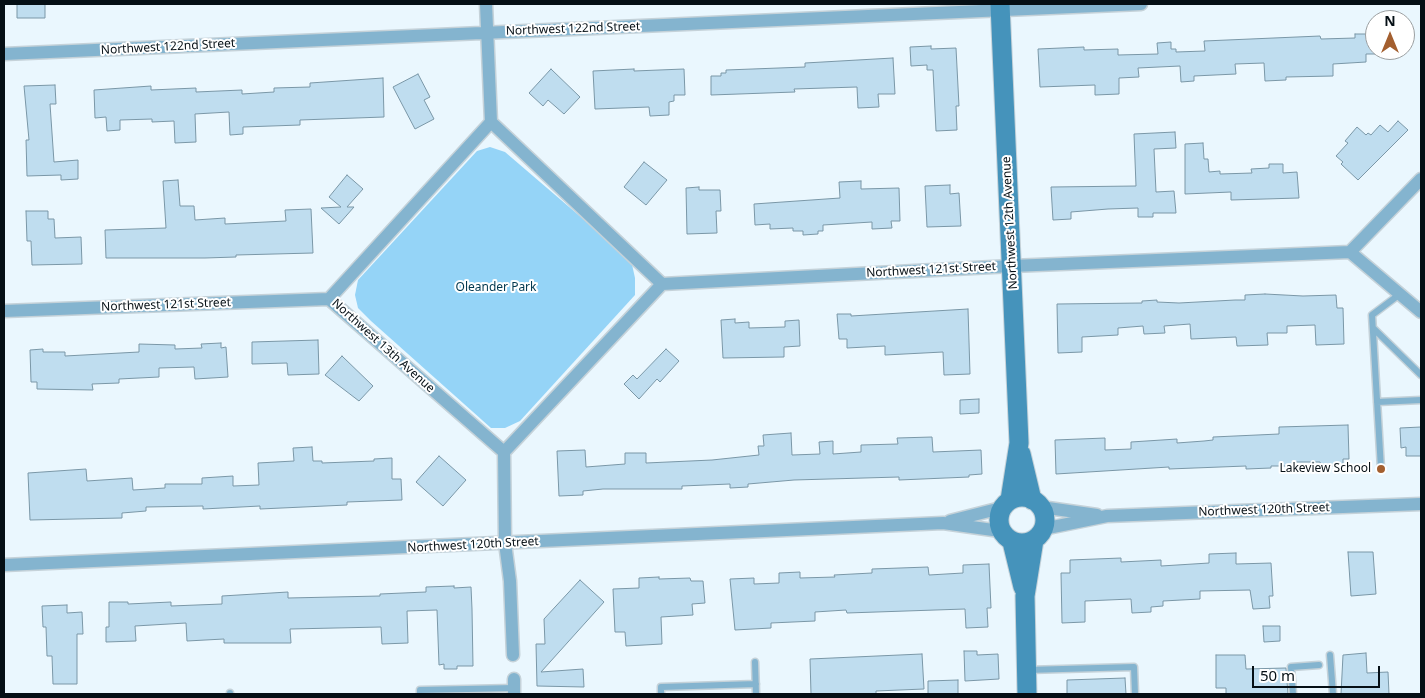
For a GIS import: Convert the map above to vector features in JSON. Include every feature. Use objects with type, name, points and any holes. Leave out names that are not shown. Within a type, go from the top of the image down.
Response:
[{"type":"street","points":[[486,4],[491,122],[662,284],[504,452],[505,543],[510,581],[512,655]]},
{"type":"street","name":"Northwest 122nd Street","points":[[4,54],[487,33],[1000,7],[1141,4]]},
{"type":"street","name":"Northwest 12th Avenue","points":[[1000,7],[1018,443],[1006,504]]},
{"type":"street","name":"Northwest 13th Avenue","points":[[491,122],[328,299],[504,452]]},
{"type":"street","points":[[1421,179],[1350,252],[1421,312]]},
{"type":"street","name":"Northwest 121st Street","points":[[662,284],[1012,266],[1350,252]]},
{"type":"street","name":"Northwest 121st Street","points":[[4,311],[328,299]]},
{"type":"street","name":"Northwest 12th Avenue","points":[[1018,443],[1036,503]]},
{"type":"street","points":[[1025,596],[998,516],[1006,504],[1021,497],[1036,503],[1044,514],[1025,596],[1027,694]]},
{"type":"street","name":"Northwest 120th Street","points":[[1036,503],[1107,516],[1421,504]]},
{"type":"street","name":"Northwest 120th Street","points":[[4,565],[943,523],[1006,504]]},
{"type":"street","name":"Northwest 120th Street","points":[[1039,535],[1107,516]]},
{"type":"street","name":"Northwest 120th Street","points":[[943,523],[1006,536]]},
{"type":"street","points":[[1006,536],[1027,543],[1039,535]]},
{"type":"lane","points":[[1381,470],[1372,315],[1400,294]]},
{"type":"lane","points":[[1373,328],[1421,375]]},
{"type":"lane","points":[[1377,402],[1421,400]]},
{"type":"lane","points":[[1330,656],[1333,694]]},
{"type":"lane","points":[[755,662],[756,694]]},
{"type":"lane","points":[[1293,694],[1291,667],[1319,665]]},
{"type":"lane","points":[[1026,670],[1134,667],[1135,694]]},
{"type":"lane","points":[[661,694],[661,687],[756,684]]},
{"type":"lane","points":[[420,694],[420,690],[514,687]]},
{"type":"green space","name":"Oleander Park","points":[[490,147],[505,152],[631,260],[635,278],[635,295],[520,421],[505,428],[491,428],[371,321],[358,308],[355,295],[358,280],[477,151]]},
{"type":"building","points":[[17,4],[45,4],[45,18],[17,18]]},
{"type":"building","points":[[1355,34],[1365,34],[1366,62],[1333,64],[1333,76],[1286,77],[1286,80],[1265,81],[1264,63],[1235,64],[1236,74],[1194,76],[1194,81],[1181,82],[1180,66],[1138,68],[1139,77],[1119,78],[1119,94],[1095,95],[1095,85],[1040,87],[1038,49],[1084,47],[1084,50],[1118,49],[1118,55],[1158,54],[1157,43],[1171,42],[1171,49],[1176,49],[1176,52],[1205,51],[1204,41],[1320,36],[1321,39],[1355,38]]},
{"type":"building","points":[[931,46],[931,49],[956,48],[959,106],[956,106],[957,130],[936,131],[933,70],[927,70],[927,65],[911,66],[910,47]]},
{"type":"building","points":[[893,58],[895,94],[878,94],[879,107],[858,108],[857,87],[794,89],[795,92],[711,95],[711,76],[721,76],[721,73],[726,73],[726,70],[805,67],[805,63]]},
{"type":"building","points":[[551,69],[580,97],[564,114],[548,100],[543,106],[529,93]]},
{"type":"building","points":[[634,69],[634,71],[684,69],[685,95],[674,95],[674,101],[669,102],[669,115],[650,116],[649,107],[595,109],[593,71]]},
{"type":"building","points":[[418,74],[430,97],[424,100],[434,119],[415,129],[393,87]]},
{"type":"building","points":[[383,78],[384,117],[300,120],[300,125],[243,127],[243,134],[230,135],[229,112],[195,114],[196,142],[175,143],[174,121],[152,122],[152,119],[120,120],[120,130],[107,131],[106,117],[95,118],[94,90],[151,86],[151,90],[196,88],[196,92],[242,90],[242,94],[274,92],[274,88],[310,87],[310,83]]},
{"type":"building","points":[[55,85],[56,104],[50,104],[54,162],[78,160],[78,179],[61,180],[61,175],[27,176],[26,140],[29,140],[24,86]]},
{"type":"building","points":[[1398,121],[1408,130],[1358,180],[1341,164],[1343,162],[1336,156],[1348,143],[1345,141],[1357,127],[1366,135],[1368,133],[1371,135],[1380,125],[1388,132]]},
{"type":"building","points":[[1175,132],[1176,148],[1154,149],[1156,192],[1174,191],[1176,213],[1153,213],[1153,217],[1138,217],[1138,208],[1108,209],[1071,212],[1071,219],[1053,220],[1051,187],[1136,186],[1134,134]]},
{"type":"building","points":[[1203,143],[1204,159],[1208,159],[1209,172],[1220,171],[1220,174],[1252,173],[1251,169],[1269,168],[1269,164],[1283,164],[1283,173],[1297,172],[1299,198],[1231,200],[1231,192],[1185,194],[1185,144]]},
{"type":"building","points":[[644,162],[667,180],[646,205],[624,187]]},
{"type":"building","points":[[347,175],[363,189],[347,207],[354,207],[339,224],[321,208],[341,207],[329,197]]},
{"type":"building","points":[[178,180],[180,206],[194,206],[195,220],[225,218],[225,224],[286,221],[285,210],[311,209],[313,253],[236,255],[236,257],[205,258],[106,258],[105,230],[166,228],[163,181]]},
{"type":"building","points":[[861,181],[861,189],[899,188],[900,221],[891,221],[892,228],[872,229],[872,222],[823,225],[823,231],[818,231],[818,234],[803,235],[803,231],[793,231],[793,228],[770,229],[770,224],[755,225],[754,204],[840,198],[839,182]]},
{"type":"building","points":[[950,185],[950,194],[959,193],[961,226],[927,227],[925,186]]},
{"type":"building","points":[[699,187],[699,190],[720,190],[721,211],[716,211],[717,233],[687,234],[686,188]]},
{"type":"building","points":[[26,211],[48,211],[48,219],[54,219],[55,238],[81,237],[82,264],[32,265],[31,241],[27,241]]},
{"type":"building","points":[[1245,295],[1336,295],[1337,308],[1343,308],[1344,344],[1316,345],[1315,325],[1287,326],[1287,333],[1267,333],[1268,345],[1237,346],[1236,337],[1191,339],[1190,324],[1164,326],[1165,333],[1144,334],[1143,326],[1118,328],[1118,335],[1082,337],[1082,352],[1058,353],[1057,304],[1142,303],[1142,301],[1157,300],[1157,302],[1179,303],[1245,300]]},
{"type":"building","points":[[968,309],[970,374],[944,375],[943,352],[885,355],[885,346],[847,348],[847,339],[839,339],[837,314],[851,314],[851,316]]},
{"type":"building","points":[[735,319],[735,323],[749,322],[749,328],[785,327],[785,321],[799,320],[800,346],[784,347],[784,357],[723,358],[721,320]]},
{"type":"building","points":[[318,340],[319,374],[288,375],[287,363],[252,364],[252,342]]},
{"type":"building","points":[[221,343],[221,348],[226,347],[228,377],[195,379],[194,367],[159,368],[159,377],[119,379],[119,383],[92,384],[93,390],[37,389],[37,382],[31,382],[30,350],[43,349],[43,352],[65,352],[65,356],[139,352],[139,344],[175,345],[175,349],[202,348],[201,344]]},
{"type":"building","points":[[666,349],[679,361],[660,382],[657,379],[639,399],[624,384],[633,375],[637,379]]},
{"type":"building","points":[[342,356],[373,386],[359,401],[325,375]]},
{"type":"building","points":[[979,399],[979,413],[960,414],[960,400]]},
{"type":"building","points":[[1348,425],[1349,459],[1343,459],[1343,466],[1321,466],[1320,462],[1294,462],[1294,466],[1271,466],[1271,468],[1246,469],[1246,466],[1169,469],[1169,467],[1056,474],[1055,440],[1105,438],[1105,450],[1131,449],[1131,442],[1177,439],[1177,443],[1204,441],[1213,440],[1213,437],[1279,434],[1279,427]]},
{"type":"building","points":[[1421,427],[1421,456],[1406,456],[1406,447],[1401,448],[1400,428]]},
{"type":"building","points":[[791,433],[792,455],[820,454],[819,442],[833,441],[833,454],[861,452],[861,445],[898,444],[897,438],[932,437],[933,452],[981,450],[982,474],[969,475],[969,477],[899,480],[899,477],[794,480],[748,484],[748,487],[730,488],[730,484],[682,486],[682,489],[603,489],[583,491],[583,495],[559,496],[557,451],[585,450],[586,467],[625,464],[625,453],[646,453],[646,463],[712,460],[759,455],[758,446],[764,446],[763,435]]},
{"type":"building","points":[[312,447],[313,461],[322,461],[322,463],[374,461],[374,459],[392,458],[392,479],[401,479],[402,500],[347,502],[347,505],[260,509],[260,506],[203,509],[203,506],[146,507],[146,511],[122,513],[122,518],[30,520],[28,473],[86,469],[87,481],[132,478],[133,490],[165,488],[165,484],[202,484],[202,478],[233,476],[233,486],[259,485],[258,463],[294,461],[293,448]]},
{"type":"building","points":[[439,456],[466,480],[443,506],[416,482]]},
{"type":"building","points":[[1348,552],[1373,552],[1376,594],[1351,596]]},
{"type":"building","points":[[1236,553],[1236,564],[1271,563],[1273,596],[1269,596],[1270,608],[1253,609],[1250,590],[1200,591],[1200,599],[1163,601],[1163,606],[1151,607],[1151,612],[1132,613],[1131,599],[1085,601],[1085,622],[1062,623],[1061,573],[1070,573],[1070,560],[1121,558],[1121,562],[1161,560],[1161,566],[1209,563],[1209,554]]},
{"type":"building","points":[[989,564],[991,608],[987,608],[988,627],[966,628],[965,609],[847,613],[846,610],[815,612],[815,621],[771,623],[771,628],[735,630],[730,579],[754,578],[754,584],[779,583],[779,573],[800,572],[800,578],[835,577],[834,575],[872,573],[872,569],[928,567],[929,575],[963,573],[963,565]]},
{"type":"building","points":[[659,577],[659,579],[690,578],[691,581],[703,581],[705,603],[692,604],[693,615],[661,617],[662,644],[626,646],[625,632],[615,632],[613,589],[639,588],[639,578]]},
{"type":"building","points":[[580,580],[604,602],[541,672],[583,669],[584,687],[537,686],[536,644],[545,644],[544,619]]},
{"type":"building","points":[[454,586],[454,588],[471,587],[472,609],[473,666],[457,666],[457,669],[444,669],[444,664],[439,665],[437,610],[407,611],[408,643],[382,644],[381,627],[290,629],[291,643],[224,643],[224,639],[187,641],[186,623],[135,626],[136,641],[106,642],[106,627],[109,627],[109,602],[128,602],[128,604],[171,602],[171,606],[222,604],[222,596],[288,592],[288,598],[380,596],[380,594],[426,592],[426,587]]},
{"type":"building","points":[[67,605],[67,613],[82,612],[83,634],[77,634],[77,684],[53,684],[52,656],[47,656],[46,627],[43,627],[42,606]]},
{"type":"building","points":[[1263,626],[1280,626],[1280,641],[1264,642]]},
{"type":"building","points":[[964,651],[977,651],[977,655],[998,654],[999,679],[965,681]]},
{"type":"building","points":[[1366,653],[1367,673],[1388,672],[1389,694],[1341,694],[1343,655]]},
{"type":"building","points":[[922,654],[924,689],[876,691],[876,694],[811,694],[810,659]]},
{"type":"building","points":[[1216,655],[1245,655],[1246,669],[1286,668],[1288,694],[1226,694],[1226,688],[1216,688]]},
{"type":"building","points":[[1125,678],[1126,694],[1067,694],[1067,680]]},
{"type":"building","points":[[958,680],[958,694],[928,694],[928,681]]},
{"type":"place","name":"Lakeview School","points":[[1381,469]]}]
